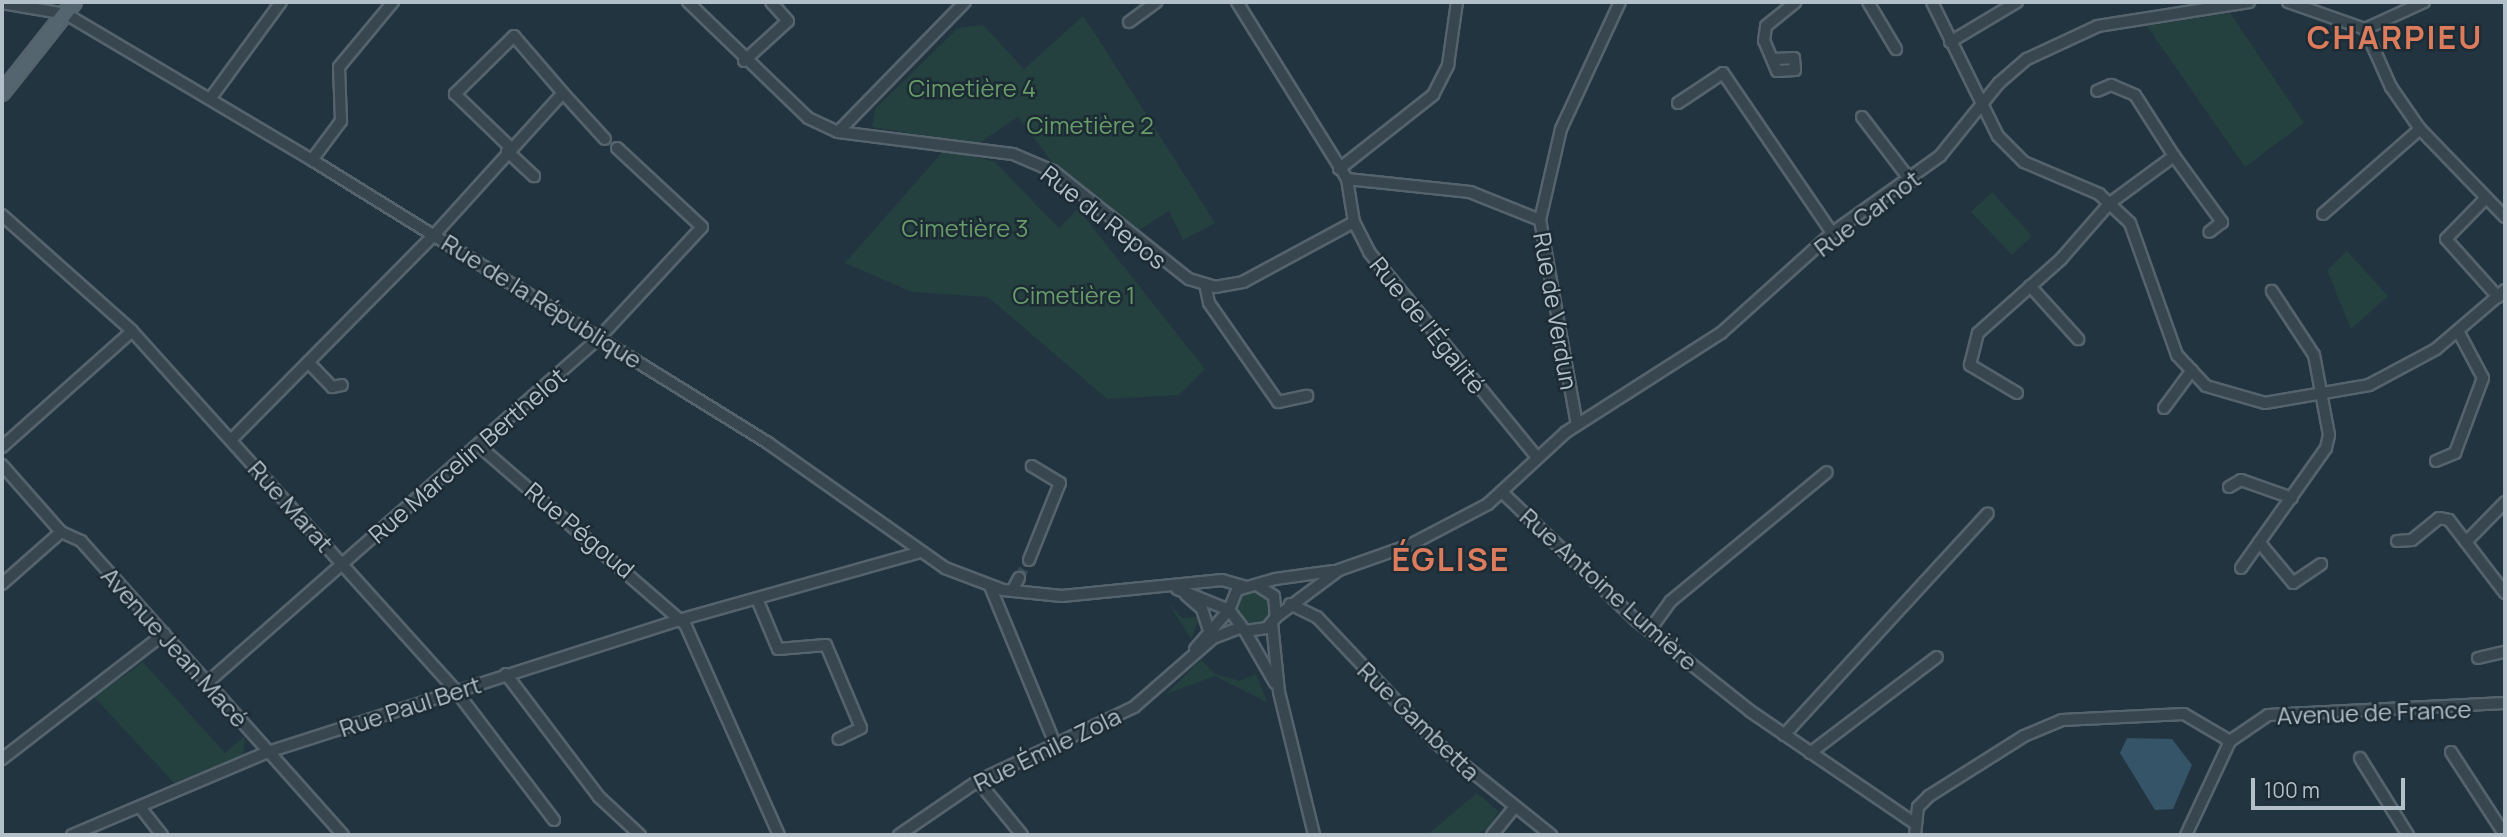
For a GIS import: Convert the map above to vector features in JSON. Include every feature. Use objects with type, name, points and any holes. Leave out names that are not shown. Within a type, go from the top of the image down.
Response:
[{"type":"main road","points":[[2,93],[70,8],[86,2]]},
{"type":"street","points":[[210,99],[281,2]]},
{"type":"street","points":[[312,160],[341,121],[339,67],[393,2]]},
{"type":"street","name":"Rue du Repos","points":[[688,2],[744,61],[808,118],[838,132],[1013,154],[1053,171],[1166,266],[1205,284],[1243,282],[1354,222]]},
{"type":"street","points":[[744,61],[788,21],[772,2]]},
{"type":"street","points":[[838,132],[965,2]]},
{"type":"street","points":[[1129,22],[1157,2]]},
{"type":"street","name":"Rue de l'Égalité","points":[[1237,2],[1343,174],[1354,222],[1393,285],[1536,456]]},
{"type":"street","points":[[1343,174],[1433,95],[1448,65],[1457,2]]},
{"type":"street","name":"Rue de Verdun","points":[[1577,425],[1540,220],[1561,129],[1620,2]]},
{"type":"street","points":[[1776,59],[1764,41],[1766,26],[1796,2]]},
{"type":"street","points":[[1868,2],[1896,49]]},
{"type":"street","points":[[1932,2],[1979,105],[2024,162],[2110,203],[2143,250],[2159,314],[2192,370],[2231,398],[2265,403],[2322,398],[2396,373],[2458,331],[2501,293],[2446,239],[2486,198]]},
{"type":"street","points":[[1950,42],[2017,2]]},
{"type":"street","name":"Rue Carnot","points":[[1536,456],[1577,425],[1738,320],[1832,233],[1911,181],[1940,156],[1979,105],[2027,59],[2071,36],[2207,5],[2249,2]]},
{"type":"street","points":[[2288,2],[2365,29],[2424,2]]},
{"type":"street","points":[[2,3],[70,8]]},
{"type":"street","name":"Rue de la République","points":[[70,8],[210,99],[435,234],[768,443],[917,553],[989,586],[1012,591],[1090,596],[1231,580],[1243,586]]},
{"type":"street","points":[[2365,29],[2391,87],[2420,129],[2505,217]]},
{"type":"street","points":[[534,176],[455,94],[514,36],[605,139]]},
{"type":"street","points":[[1678,103],[1723,73],[1832,233]]},
{"type":"street","points":[[2097,91],[2111,85],[2135,95],[2174,156],[2222,222],[2209,232]]},
{"type":"street","points":[[231,440],[435,234],[509,149],[563,93]]},
{"type":"street","points":[[1863,117],[1911,181]]},
{"type":"street","points":[[2323,214],[2420,129]]},
{"type":"street","name":"Rue Marcelin Berthelot","points":[[208,682],[599,338],[702,227],[617,148]]},
{"type":"street","points":[[2017,393],[1970,365],[1978,333],[2030,286],[2110,203],[2174,156]]},
{"type":"street","points":[[1343,174],[1469,192],[1540,220]]},
{"type":"street","name":"Rue Marat","points":[[2,215],[132,331],[456,691],[554,820]]},
{"type":"street","points":[[1205,284],[1209,303],[1278,402],[1307,396]]},
{"type":"street","points":[[2030,286],[2078,339]]},
{"type":"street","points":[[2241,568],[2326,448],[2322,398],[2314,355],[2272,291]]},
{"type":"street","points":[[2,447],[132,331]]},
{"type":"street","points":[[2436,461],[2455,453],[2483,378],[2458,331]]},
{"type":"street","points":[[308,362],[332,387],[342,385]]},
{"type":"street","points":[[2164,408],[2192,370]]},
{"type":"street","name":"Rue Pégoud","points":[[478,445],[679,620]]},
{"type":"street","points":[[1279,692],[1229,610],[1243,586],[1339,570],[1420,540],[1503,493],[1536,456]]},
{"type":"street","name":"Avenue Jean Macé","points":[[2,465],[61,532],[81,541],[343,835]]},
{"type":"street","points":[[1029,560],[1060,483],[1032,466]]},
{"type":"street","points":[[1649,631],[1670,610],[1671,601],[1827,472]]},
{"type":"street","points":[[2229,487],[2241,480],[2291,498]]},
{"type":"street","name":"Rue Antoine Lumière","points":[[1503,493],[1649,631],[1784,735],[1914,829]]},
{"type":"street","points":[[2466,542],[2505,502]]},
{"type":"street","points":[[1784,735],[1988,513]]},
{"type":"street","points":[[2397,541],[2412,540],[2439,518],[2449,520],[2505,593]]},
{"type":"street","points":[[2,584],[61,532]]},
{"type":"street","points":[[2259,542],[2293,583],[2321,564]]},
{"type":"street","name":"Rue Paul Bert","points":[[72,835],[268,752],[679,620],[917,553]]},
{"type":"street","points":[[1242,630],[1274,620],[1290,604],[1339,570]]},
{"type":"street","points":[[1012,591],[1018,578]]},
{"type":"street","points":[[1257,585],[1274,596],[1279,692],[1314,835]]},
{"type":"street","points":[[989,586],[1055,744]]},
{"type":"street","points":[[1175,588],[1202,609],[1208,628]]},
{"type":"street","name":"Rue de la République","points":[[1175,588],[1229,610]]},
{"type":"street","points":[[757,599],[778,649],[826,646],[861,728],[838,739]]},
{"type":"street","name":"Rue Gambetta","points":[[1290,604],[1317,617],[1435,742],[1551,835]]},
{"type":"street","name":"Rue Émile Zola","points":[[1190,657],[1208,628],[1229,610]]},
{"type":"street","points":[[679,620],[779,835]]},
{"type":"street","name":"Rue Émile Zola","points":[[901,835],[978,781],[1134,707],[1218,635],[1242,630]]},
{"type":"street","points":[[2,759],[164,634]]},
{"type":"street","points":[[2478,658],[2505,652]]},
{"type":"street","points":[[1810,753],[1937,657]]},
{"type":"street","points":[[506,674],[599,797],[640,835]]},
{"type":"street","name":"Avenue de France","points":[[2186,835],[2230,741],[2252,721],[2288,712],[2505,703]]},
{"type":"street","points":[[1914,829],[1928,796],[2024,736],[2062,720],[2184,714],[2230,741]]},
{"type":"street","points":[[2451,752],[2505,835]]},
{"type":"street","points":[[2360,758],[2408,835]]},
{"type":"street","points":[[978,781],[1022,835]]},
{"type":"street","points":[[140,807],[162,835]]},
{"type":"street","points":[[1492,835],[1515,807]]},
{"type":"green space","points":[[2230,13],[2304,123],[2245,167],[2147,26]]},
{"type":"green space","points":[[1083,16],[1215,223],[1183,240],[1169,211],[1136,232],[1058,170],[1018,117],[978,144],[872,127],[875,109],[958,28],[983,25],[1024,69]]},
{"type":"green space","points":[[945,149],[995,162],[1059,228],[1078,209],[1205,369],[1179,395],[1107,399],[988,297],[912,292],[845,263]]},
{"type":"green space","points":[[1992,192],[2032,236],[2012,255],[1971,212]]},
{"type":"green space","points":[[2347,251],[2388,296],[2351,329],[2327,270]]},
{"type":"green space","points":[[1253,591],[1265,596],[1270,608],[1265,620],[1253,625],[1241,620],[1236,608],[1241,596]]},
{"type":"green space","points":[[1168,602],[1182,618],[1200,617],[1191,639]]},
{"type":"green space","points":[[1201,660],[1215,674],[1240,681],[1256,674],[1267,702],[1215,676],[1166,694]]},
{"type":"green space","points":[[143,662],[225,753],[245,736],[243,755],[174,783],[94,697]]},
{"type":"green space","points":[[1477,793],[1498,811],[1491,827],[1474,835],[1427,835]]},
{"type":"water","points":[[2127,738],[2172,739],[2192,765],[2173,809],[2155,810],[2120,753]]},
{"type":"tunnel","points":[[1019,578],[1029,560]]},
{"type":"district","name":"CHARPIEU","points":[[2395,37]]},
{"type":"district","name":"ÉGLISE","points":[[1451,559]]},
{"type":"park label","name":"Cimetière 4","points":[[972,88]]},
{"type":"park label","name":"Cimetière 2","points":[[1090,125]]},
{"type":"park label","name":"Cimetière 3","points":[[965,228]]},
{"type":"park label","name":"Cimetière 1","points":[[1074,295]]}]
